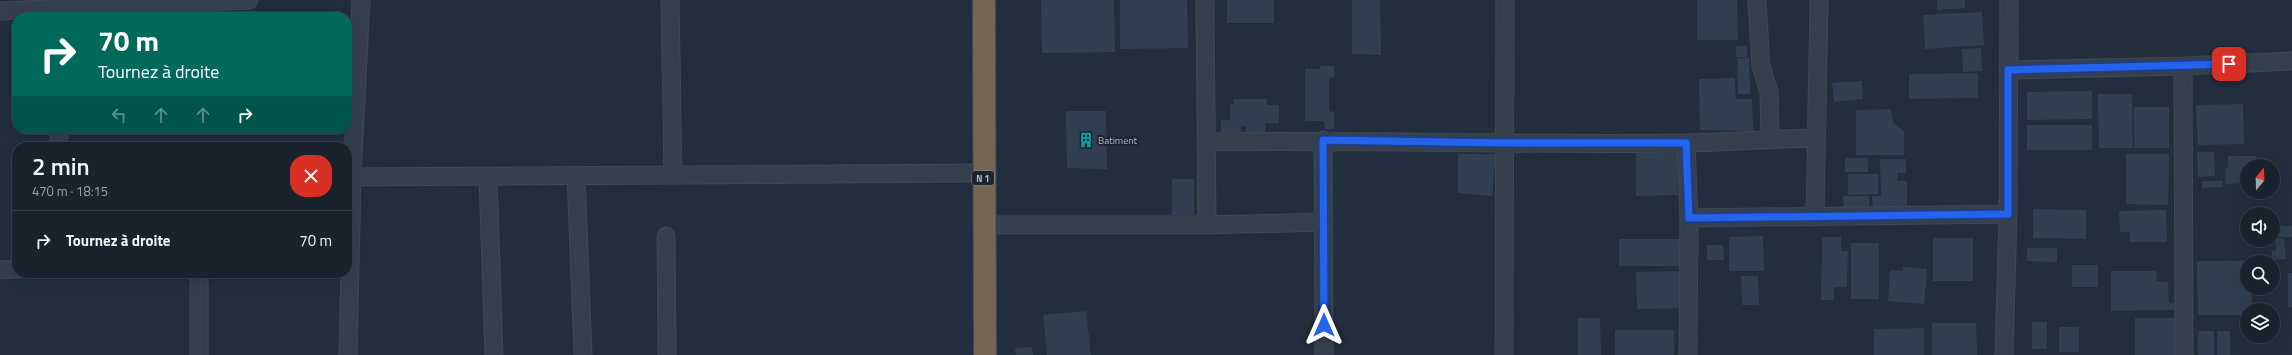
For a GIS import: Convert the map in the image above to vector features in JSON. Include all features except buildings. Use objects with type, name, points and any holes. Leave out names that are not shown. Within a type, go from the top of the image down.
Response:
[{"type":"highway","name":"N 1","points":[[984,0],[983,224],[985,355]]},
{"type":"street","points":[[68,12],[181,2],[249,0]]},
{"type":"street","points":[[352,145],[361,0]]},
{"type":"street","points":[[670,0],[673,174]]},
{"type":"street","points":[[1205,0],[1208,142],[1207,225]]},
{"type":"street","points":[[1504,355],[1505,0]]},
{"type":"street","points":[[1757,0],[1761,66],[1769,92],[1770,139]]},
{"type":"street","points":[[1815,217],[1815,138],[1819,0]]},
{"type":"street","points":[[2004,355],[2008,214],[2009,0]]},
{"type":"street","points":[[0,11],[28,12]]},
{"type":"street","points":[[2008,70],[2182,66],[2292,61]]},
{"type":"street","points":[[2182,66],[2184,355]]},
{"type":"street","points":[[1208,142],[1323,140],[1504,143],[1686,143],[1815,138]]},
{"type":"street","points":[[1323,140],[1324,355]]},
{"type":"street","points":[[1686,143],[1689,218],[1688,355]]},
{"type":"street","points":[[352,177],[983,173]]},
{"type":"street","points":[[576,175],[583,355]]},
{"type":"street","points":[[488,177],[494,355]]},
{"type":"street","points":[[1689,218],[2008,214]]},
{"type":"street","points":[[983,224],[1207,225],[1324,222]]},
{"type":"street","points":[[666,236],[667,355]]},
{"type":"street","points":[[0,270],[12,269]]},
{"type":"street","points":[[199,278],[200,355]]},
{"type":"street","points":[[348,355],[349,278]]},
{"type":"place","name":"Batiment","points":[[1086,140]]},
{"type":"route","points":[[1324,325],[1323,140],[1504,143],[1686,143],[1689,218],[2008,214],[2008,70],[2229,64]]}]
